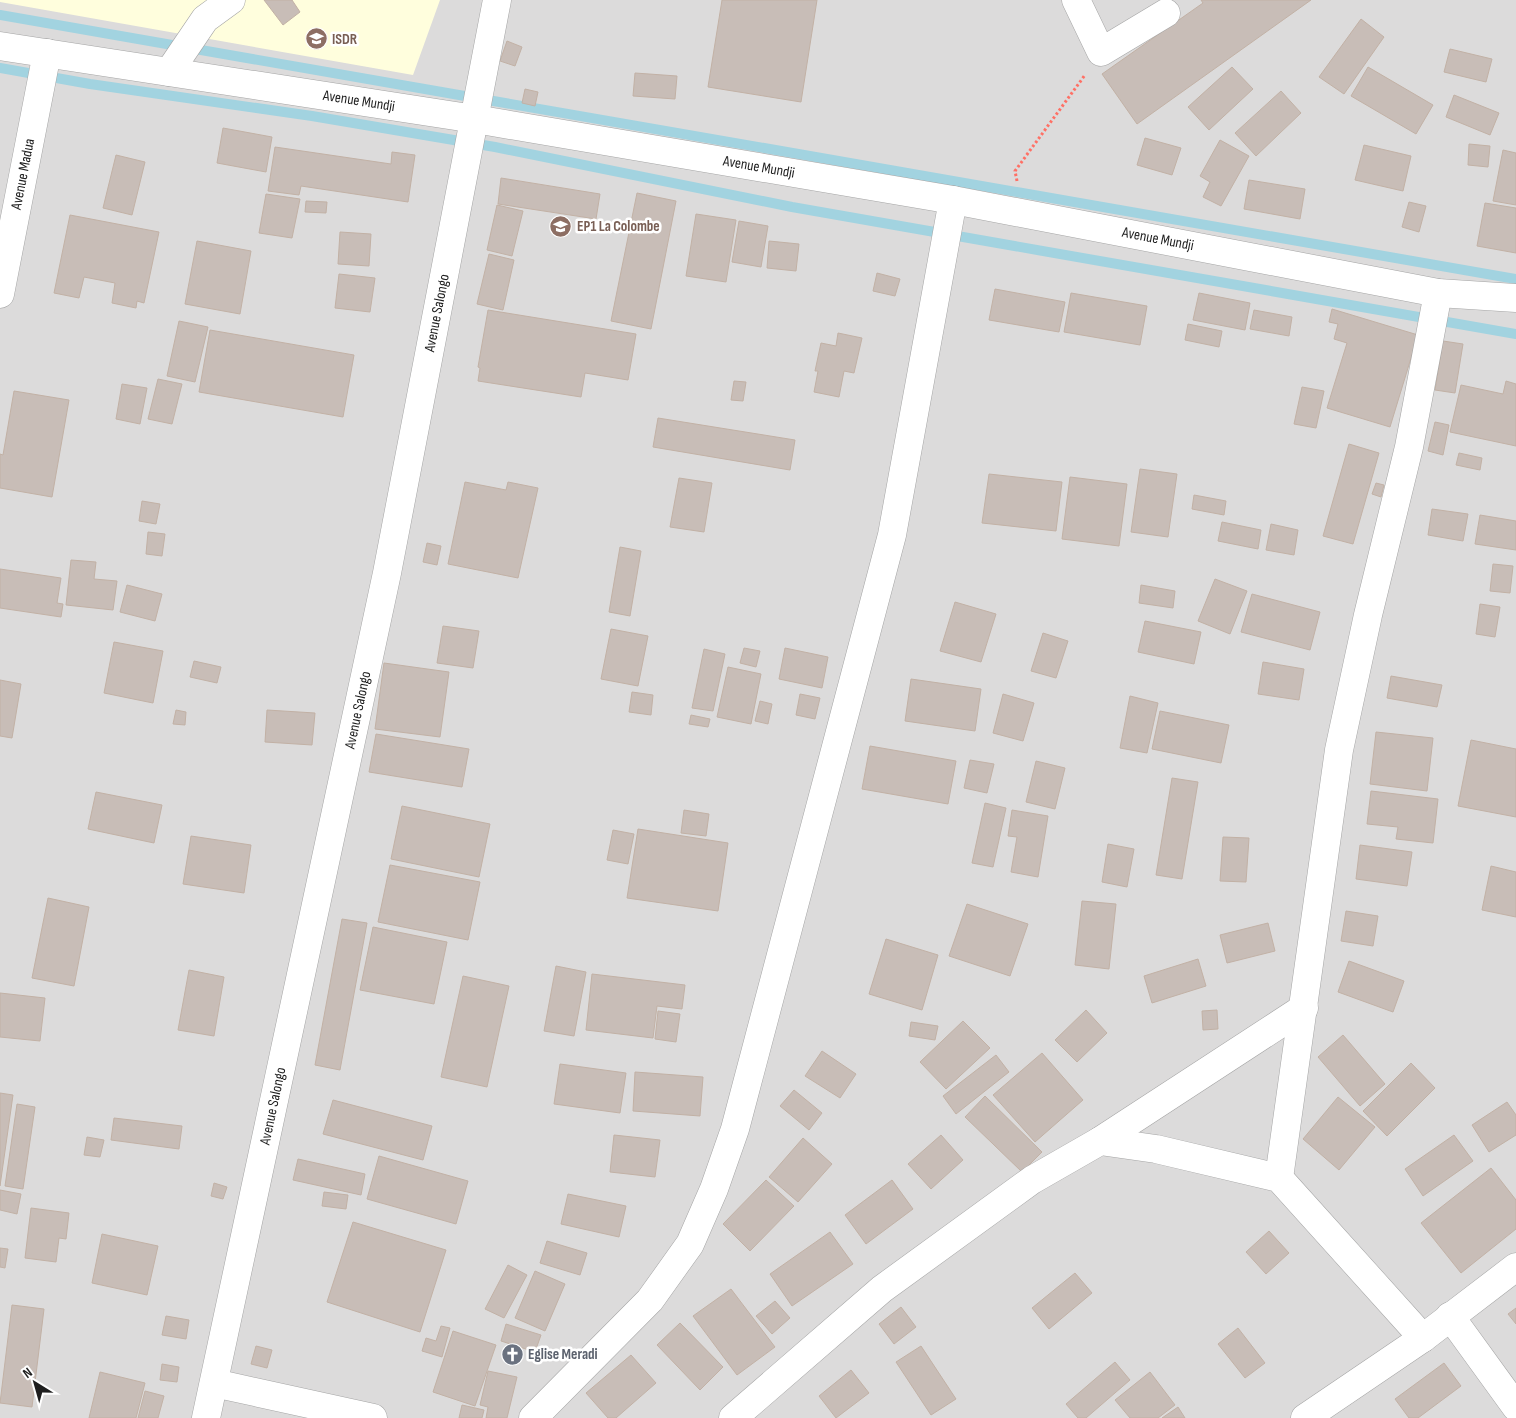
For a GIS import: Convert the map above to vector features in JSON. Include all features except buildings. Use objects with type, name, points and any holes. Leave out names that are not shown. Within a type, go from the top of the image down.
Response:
[{"type":"street","points":[[169,72],[205,19],[231,0]]},
{"type":"street","name":"Avenue Salongo","points":[[206,1418],[387,573],[497,0]]},
{"type":"street","points":[[1076,0],[1101,52],[1166,13]]},
{"type":"street","name":"Avenue Mundji","points":[[0,46],[475,119],[953,200],[1438,293],[1516,298]]},
{"type":"street","name":"Avenue Madua","points":[[0,294],[46,53]]},
{"type":"street","points":[[533,1418],[650,1300],[690,1244],[714,1189],[735,1129],[892,535],[953,200]]},
{"type":"street","points":[[1279,1178],[1339,750],[1368,615],[1409,447],[1438,293]]},
{"type":"street","points":[[732,1418],[882,1289],[1032,1180],[1100,1140],[1304,1008]]},
{"type":"street","points":[[1100,1140],[1156,1149],[1279,1178],[1422,1338]]},
{"type":"street","points":[[1305,1418],[1422,1338],[1516,1267]]},
{"type":"street","points":[[1450,1316],[1516,1407]]},
{"type":"street","points":[[214,1383],[373,1418]]},
{"type":"path","points":[[1024,214],[1015,171],[1101,52]]},
{"type":"shaded area","points":[[0,0],[1516,0],[1516,1418],[0,1418]]},
{"type":"shaded area","name":"ISDR","points":[[0,0],[440,0],[413,75],[0,2]]},
{"type":"waterway","points":[[0,15],[1516,279]]},
{"type":"waterway","points":[[0,68],[90,84],[312,116],[495,147],[792,207],[1516,334]]},
{"type":"place","name":"ISDR","points":[[316,39]]},
{"type":"place","name":"EP1 La Colombe","points":[[561,226]]},
{"type":"place","name":"Eglise Meradi","points":[[512,1354]]}]
